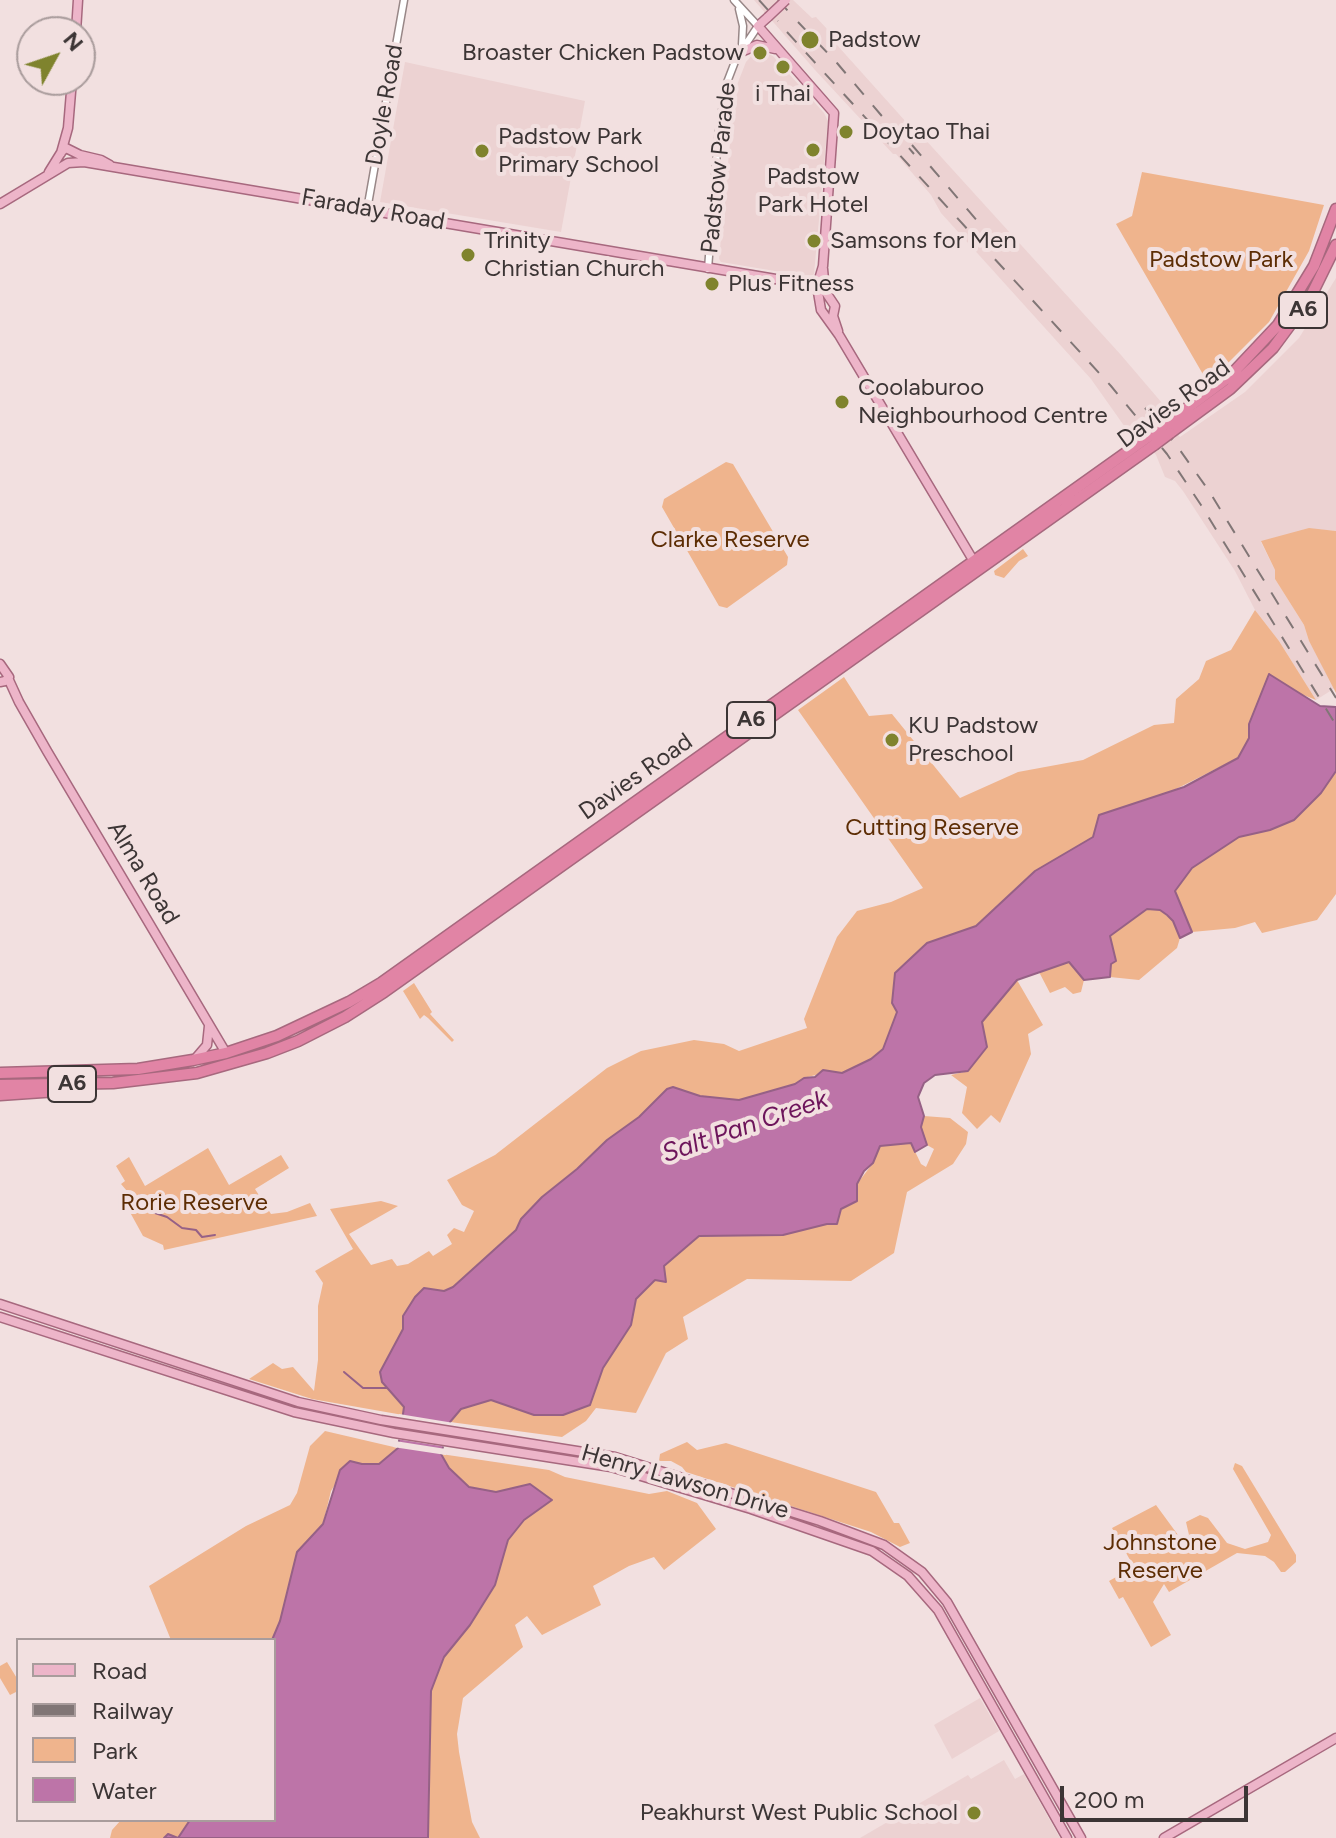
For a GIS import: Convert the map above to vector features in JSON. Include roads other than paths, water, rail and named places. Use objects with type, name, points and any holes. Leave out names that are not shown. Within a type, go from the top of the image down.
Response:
[{"type":"highway","name":"Davies Road","points":[[1167,430],[1229,377],[1278,325],[1314,266],[1336,209]]},
{"type":"highway","name":"Davies Road","points":[[0,1085],[143,1081],[232,1065],[298,1041],[384,992],[976,565],[1072,490],[1228,391],[1273,348],[1310,298],[1336,245]]},
{"type":"highway","name":"Davies Road","points":[[0,1070],[138,1069],[226,1053],[304,1024],[381,983],[976,565],[1089,491],[1151,441]]},
{"type":"highway","points":[[1072,490],[1089,491]]},
{"type":"highway","name":"Alma Road","points":[[226,1053],[232,1065]]},
{"type":"highway","points":[[0,1095],[113,1087],[143,1081]]},
{"type":"main road","points":[[786,0],[758,26],[834,113],[821,309],[976,565]]},
{"type":"main road","points":[[740,51],[760,44],[782,54]]},
{"type":"main road","points":[[0,204],[68,156],[71,96]]},
{"type":"main road","name":"Faraday Road","points":[[68,156],[708,269],[821,286]]},
{"type":"main road","points":[[821,286],[835,304],[833,312],[839,335]]},
{"type":"main road","points":[[821,309],[822,301],[829,300]]},
{"type":"main road","points":[[821,309],[828,314],[833,312]]},
{"type":"main road","name":"Alma Road","points":[[1,666],[8,672],[4,681],[226,1053]]},
{"type":"main road","points":[[193,1060],[207,1045],[209,1025]]},
{"type":"main road","name":"Henry Lawson Drive","points":[[0,1304],[298,1402],[381,1420],[615,1457],[866,1536],[891,1549],[922,1572],[947,1602],[1068,1817],[1084,1838]]},
{"type":"main road","name":"Henry Lawson Drive","points":[[0,1317],[294,1412],[380,1430],[611,1467],[697,1492],[861,1546],[882,1556],[924,1591],[944,1620],[1067,1838]]},
{"type":"main road","points":[[1164,1838],[1336,1738]]},
{"type":"street","name":"Doyle Road","points":[[367,210],[404,0]]},
{"type":"street","points":[[735,1],[758,26]]},
{"type":"street","points":[[735,1],[743,21],[740,51]]},
{"type":"street","name":"Padstow Parade","points":[[708,269],[721,110],[730,72],[758,26]]},
{"type":"water","name":"Salt Pan Creek","points":[[1269,674],[1320,706],[1336,707],[1336,771],[1321,793],[1294,820],[1270,830],[1239,837],[1192,868],[1175,891],[1192,932],[1180,938],[1167,915],[1160,910],[1147,909],[1110,936],[1116,961],[1111,964],[1110,977],[1084,980],[1069,962],[1017,980],[982,1022],[987,1047],[968,1071],[935,1075],[924,1083],[918,1097],[924,1116],[921,1127],[927,1145],[915,1152],[911,1143],[880,1146],[873,1163],[857,1184],[857,1201],[841,1209],[837,1224],[783,1235],[699,1236],[664,1266],[666,1282],[655,1280],[636,1299],[631,1325],[603,1368],[590,1405],[563,1415],[534,1415],[491,1400],[461,1409],[450,1422],[441,1454],[449,1468],[469,1487],[496,1492],[530,1484],[552,1500],[524,1520],[508,1540],[495,1585],[470,1625],[444,1657],[431,1691],[428,1838],[178,1838],[189,1822],[276,1822],[276,1638],[273,1638],[297,1552],[323,1524],[340,1470],[350,1461],[379,1464],[398,1448],[404,1407],[382,1382],[380,1372],[403,1329],[403,1316],[415,1297],[424,1288],[444,1291],[453,1287],[516,1230],[521,1219],[542,1197],[607,1140],[639,1117],[667,1089],[673,1087],[700,1096],[739,1100],[815,1077],[823,1070],[842,1073],[871,1059],[883,1049],[897,1012],[892,1003],[895,973],[927,943],[976,926],[1035,871],[1093,837],[1099,815],[1184,787],[1238,758],[1249,738],[1249,724]]},
{"type":"waterway","points":[[140,1195],[152,1212],[167,1217],[182,1228],[196,1230],[202,1237],[215,1235]]},
{"type":"waterway","points":[[344,1372],[363,1388],[387,1388]]},
{"type":"railway","points":[[759,0],[778,21]]},
{"type":"railway","points":[[778,0],[788,11]]},
{"type":"railway","points":[[798,22],[914,154]]},
{"type":"railway","points":[[787,32],[1111,386],[1167,454],[1336,725]]},
{"type":"railway","points":[[912,145],[998,245]]},
{"type":"railway","points":[[1145,408],[1209,491],[1336,698]]},
{"type":"place","name":"Padstow","points":[[810,40]]},
{"type":"place","name":"Broaster Chicken Padstow","points":[[760,53]]},
{"type":"place","name":"i Thai","points":[[783,67]]},
{"type":"place","name":"Doytao Thai","points":[[846,132]]},
{"type":"place","name":"Padstow Park Hotel","points":[[813,150]]},
{"type":"place","name":"Padstow Park Primary School","points":[[482,151]]},
{"type":"place","name":"Samsons for Men","points":[[814,241]]},
{"type":"place","name":"Trinity Christian Church","points":[[468,255]]},
{"type":"place","name":"Plus Fitness","points":[[712,284]]},
{"type":"place","name":"Coolaburoo Neighbourhood Centre","points":[[842,402]]},
{"type":"place","name":"KU Padstow Preschool","points":[[892,740]]},
{"type":"place","name":"Peakhurst West Public School","points":[[974,1813]]},
{"type":"park label","name":"Padstow Park","points":[[1221,260]]},
{"type":"park label","name":"Clarke Reserve","points":[[730,540]]},
{"type":"park label","name":"Cutting Reserve","points":[[932,828]]},
{"type":"park label","name":"Rorie Reserve","points":[[194,1203]]},
{"type":"park label","name":"Johnstone Reserve","points":[[1160,1557]]}]
